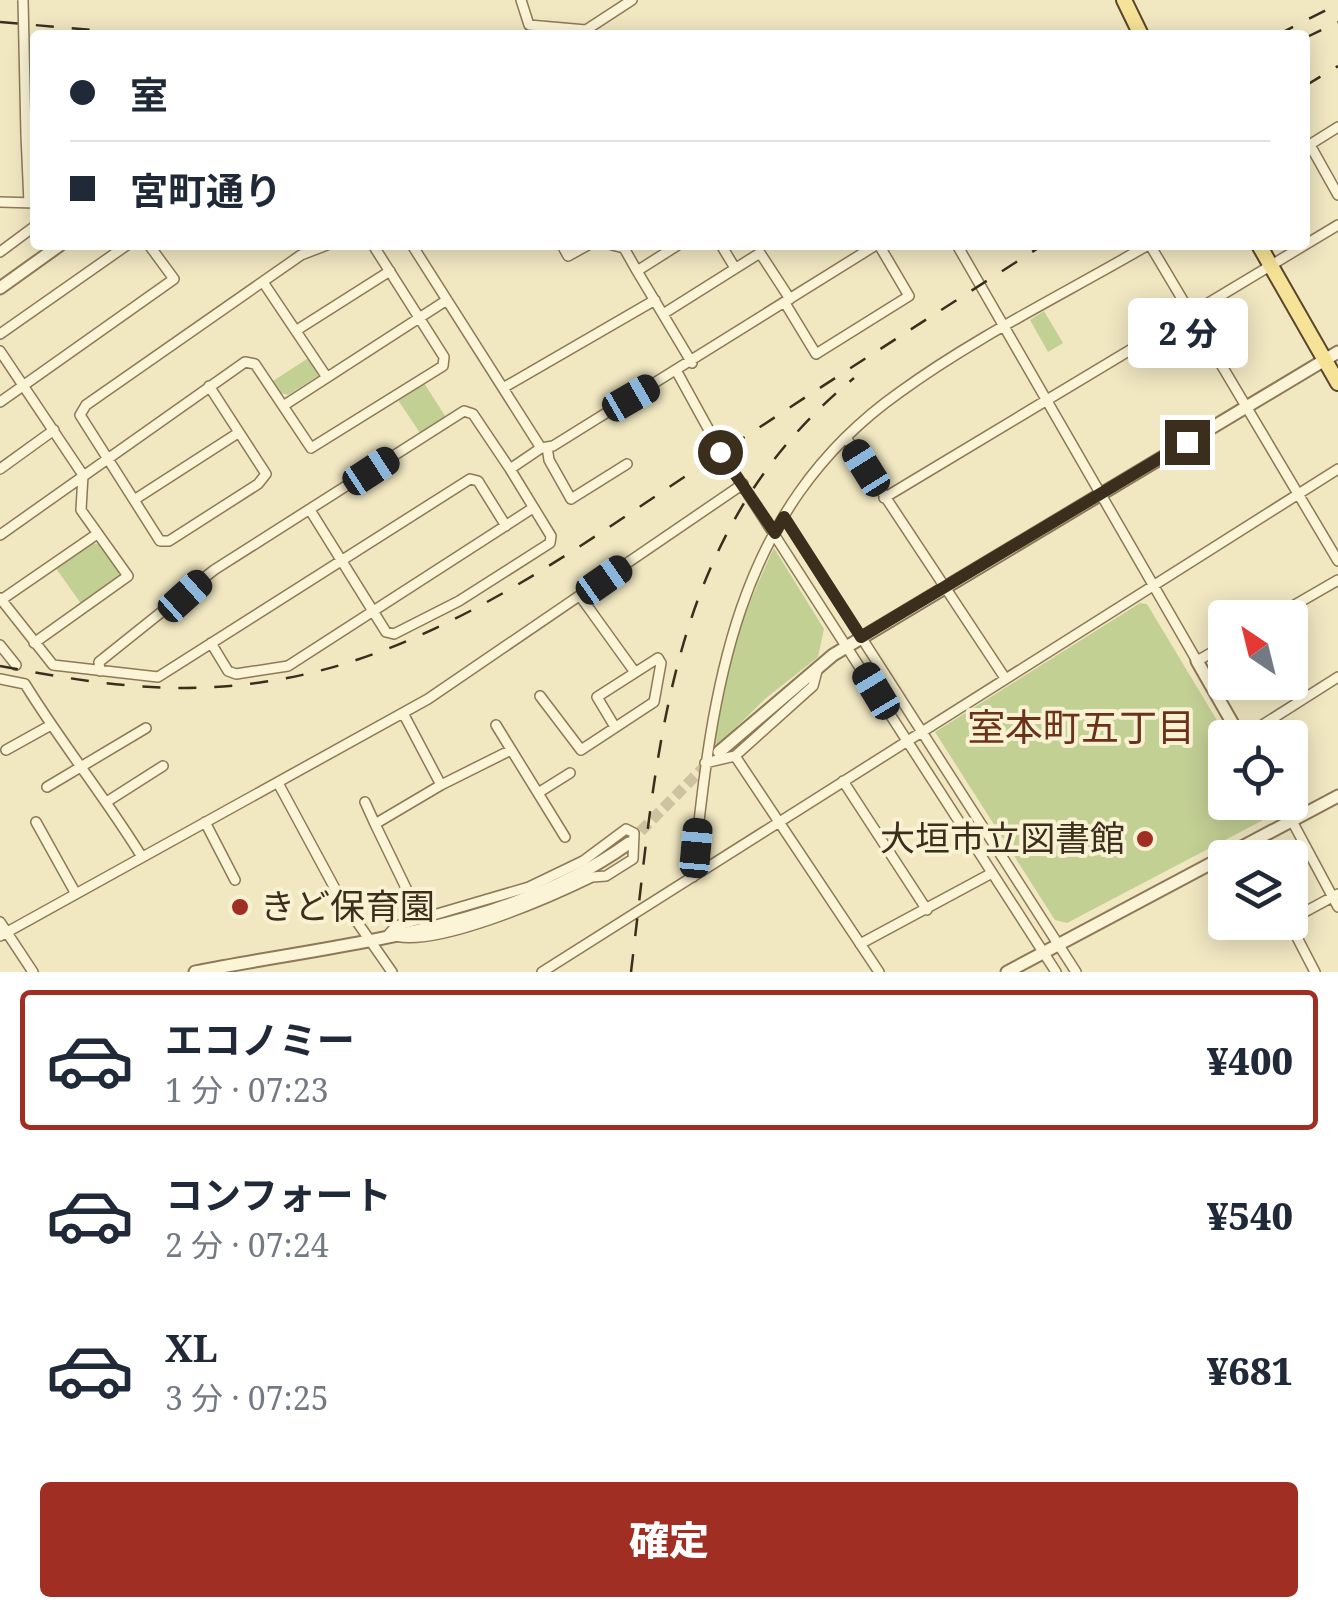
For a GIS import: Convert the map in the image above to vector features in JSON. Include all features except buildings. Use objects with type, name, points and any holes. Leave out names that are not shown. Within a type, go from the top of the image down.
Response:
[{"type":"main road","points":[[1124,0],[1139,30]]},
{"type":"main road","points":[[1261,250],[1332,356],[1338,383]]},
{"type":"street","points":[[22,0],[30,180]]},
{"type":"street","points":[[522,0],[530,25],[586,30],[632,0]]},
{"type":"street","points":[[1310,145],[1338,127]]},
{"type":"street","points":[[1310,152],[1338,196]]},
{"type":"street","points":[[0,202],[30,203]]},
{"type":"street","points":[[1310,242],[1338,225]]},
{"type":"street","points":[[0,252],[30,230]]},
{"type":"street","points":[[0,288],[53,250]]},
{"type":"street","points":[[0,334],[119,250]]},
{"type":"street","points":[[0,402],[174,279],[153,250]]},
{"type":"street","points":[[209,386],[266,474],[244,493],[169,541],[160,540],[80,415],[86,405],[315,250]]},
{"type":"street","points":[[0,534],[244,362],[255,364],[310,448],[443,366],[444,357],[377,250]]},
{"type":"street","points":[[415,250],[544,447],[571,500],[627,464]]},
{"type":"street","points":[[625,250],[692,363]]},
{"type":"street","points":[[637,271],[670,250]]},
{"type":"street","points":[[724,250],[736,268]]},
{"type":"street","points":[[510,469],[692,363],[870,250]]},
{"type":"street","points":[[663,314],[760,253],[816,354],[909,296],[881,250]]},
{"type":"street","points":[[960,250],[1231,720]]},
{"type":"street","points":[[693,876],[705,763],[722,664],[748,584],[784,517],[847,439],[898,392],[1140,250]]},
{"type":"street","points":[[1152,250],[1338,561]]},
{"type":"street","points":[[884,498],[1297,250]]},
{"type":"street","points":[[297,330],[390,271]]},
{"type":"street","points":[[263,282],[326,376]]},
{"type":"street","points":[[283,406],[447,300]]},
{"type":"street","points":[[503,388],[654,300]]},
{"type":"street","points":[[0,351],[84,475],[81,510],[128,576],[34,643]]},
{"type":"street","points":[[719,752],[818,666],[861,637],[1332,356]]},
{"type":"street","points":[[676,372],[742,484],[1056,972]]},
{"type":"street","points":[[100,671],[99,662],[214,570],[464,411],[474,414],[551,536],[550,543],[459,602],[394,634],[386,632],[310,510]]},
{"type":"street","points":[[0,469],[54,430]]},
{"type":"street","points":[[134,500],[238,433]]},
{"type":"street","points":[[847,439],[1005,678]]},
{"type":"street","points":[[542,972],[1154,584],[1300,497],[1338,469]]},
{"type":"street","points":[[96,534],[1,599],[52,665],[158,676],[470,479],[478,480],[506,526]]},
{"type":"street","points":[[3,934],[402,713],[742,484]]},
{"type":"street","points":[[210,644],[228,670],[236,674],[288,666],[533,508]]},
{"type":"street","points":[[784,517],[1076,972]]},
{"type":"street","points":[[1303,600],[1338,580]]},
{"type":"street","points":[[580,596],[634,671]]},
{"type":"street","points":[[0,645],[16,665]]},
{"type":"street","points":[[1196,662],[1208,655]]},
{"type":"street","points":[[540,696],[582,750],[615,728],[654,702],[661,663],[654,658],[597,697],[615,728]]},
{"type":"street","points":[[705,763],[735,756],[813,686],[818,666]]},
{"type":"street","points":[[1270,720],[1338,677]]},
{"type":"street","points":[[0,679],[26,684],[142,857]]},
{"type":"street","points":[[402,713],[442,785]]},
{"type":"street","points":[[6,750],[50,725]]},
{"type":"street","points":[[496,725],[565,836]]},
{"type":"street","points":[[47,788],[146,728]]},
{"type":"street","points":[[375,824],[511,750]]},
{"type":"street","points":[[735,756],[879,972]]},
{"type":"street","points":[[108,802],[163,766]]},
{"type":"street","points":[[538,793],[570,773]]},
{"type":"street","points":[[844,781],[927,910]]},
{"type":"street","points":[[278,783],[339,896],[392,972]]},
{"type":"street","points":[[1267,840],[1338,796]]},
{"type":"street","points":[[365,802],[421,919]]},
{"type":"street","points":[[36,822],[76,894]]},
{"type":"street","points":[[206,822],[235,880]]},
{"type":"street","points":[[1292,822],[1336,899],[1308,912]]},
{"type":"street","points":[[626,829],[634,833],[632,858],[606,876],[592,877],[508,914],[419,938],[402,940],[390,934],[396,926],[529,887],[583,861],[626,829]]},
{"type":"street","points":[[196,972],[464,918],[536,894],[584,872],[629,843]]},
{"type":"street","points":[[1007,972],[1208,872]]},
{"type":"street","points":[[860,944],[992,874]]},
{"type":"street","points":[[0,922],[3,934],[33,972]]},
{"type":"street","points":[[1299,940],[1315,972]]},
{"type":"green space","points":[[1044,311],[1063,343],[1048,352],[1030,320]]},
{"type":"green space","points":[[310,357],[318,376],[288,395],[281,393],[273,381]]},
{"type":"green space","points":[[424,383],[447,419],[422,436],[398,400]]},
{"type":"green space","points":[[90,543],[98,544],[119,573],[118,580],[82,605],[55,567]]},
{"type":"green space","points":[[774,548],[824,629],[818,657],[765,699],[716,747],[714,729],[724,677]]},
{"type":"green space","points":[[1140,603],[1147,604],[1217,720],[1208,720],[1208,820],[1263,820],[1225,840],[1208,840],[1208,849],[1067,923],[1055,920],[935,732]]},
{"type":"tunnel","points":[[629,843],[710,761]]},
{"type":"railway","points":[[1287,30],[1338,4]]},
{"type":"railway","points":[[0,22],[92,30]]},
{"type":"railway","points":[[1310,36],[1338,22]]},
{"type":"railway","points":[[1310,83],[1338,66]]},
{"type":"railway","points":[[0,666],[98,682],[195,688],[263,682],[326,669],[387,649],[445,624],[558,560],[1035,250]]},
{"type":"railway","points":[[631,972],[664,727],[682,650],[708,575],[743,505],[791,439],[854,378]]},
{"type":"place","name":"大垣市立図書館","points":[[1145,839]]},
{"type":"place","name":"きど保育園","points":[[240,907]]},
{"type":"district","name":"室本町五丁目","points":[[1081,728]]},
{"type":"route","points":[[720,452],[775,533],[784,517],[861,637],[1187,442]]}]
